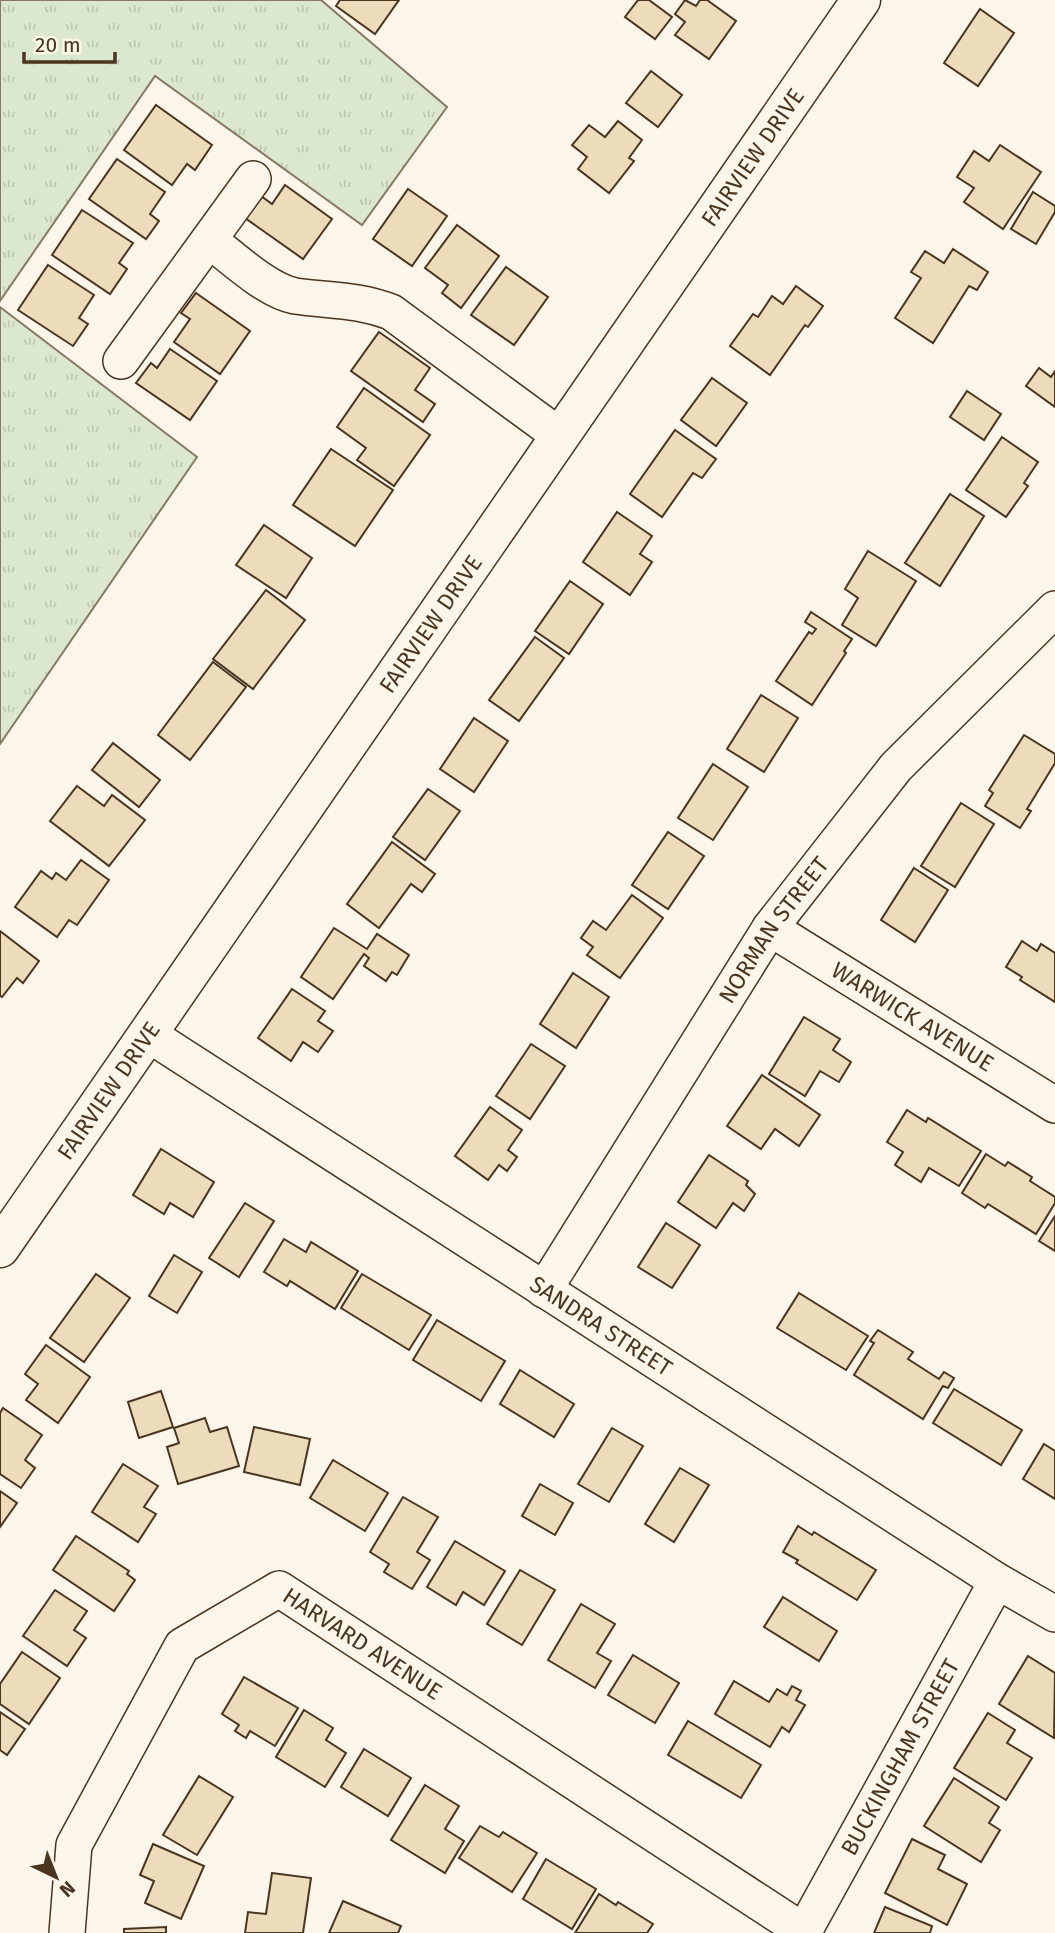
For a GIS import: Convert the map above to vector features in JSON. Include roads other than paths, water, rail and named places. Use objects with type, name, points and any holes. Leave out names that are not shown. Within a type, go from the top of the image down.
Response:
[{"type":"main road","name":"FAIRVIEW DRIVE","points":[[0,1248],[857,1]]},
{"type":"street","points":[[121,361],[253,179]]},
{"type":"street","points":[[209,240],[275,289],[295,296],[370,304],[391,312],[560,436]]},
{"type":"street","name":"NORMAN STREET","points":[[544,1290],[770,928],[896,767],[1055,609]]},
{"type":"street","name":"WARWICK AVENUE","points":[[770,928],[1055,1105]]},
{"type":"street","name":"SANDRA STREET","points":[[148,1034],[997,1581],[1055,1615]]},
{"type":"street","name":"BUCKINGHAM STREET","points":[[803,1932],[997,1581]]},
{"type":"street","name":"HARVARD AVENUE","points":[[67,1933],[74,1845],[183,1646],[279,1589],[803,1932]]}]
